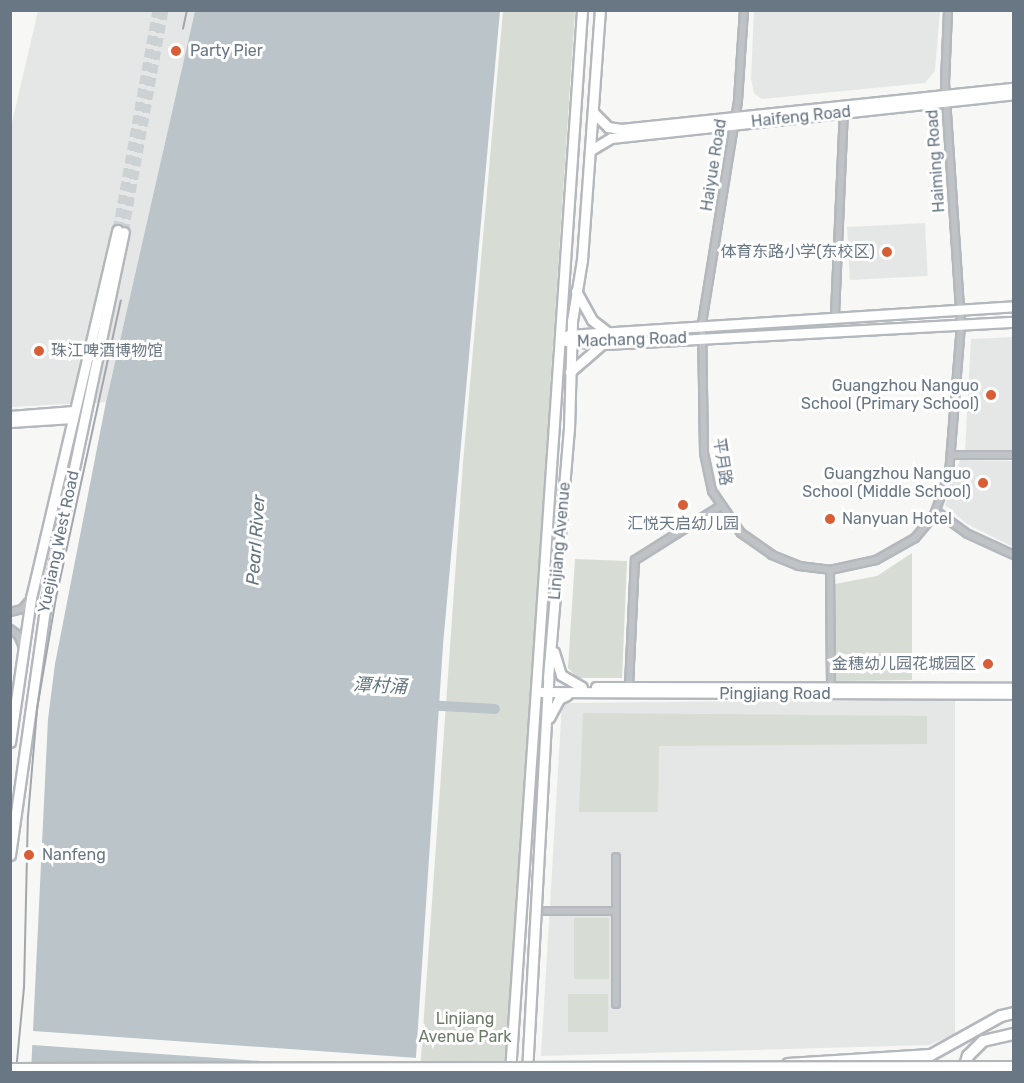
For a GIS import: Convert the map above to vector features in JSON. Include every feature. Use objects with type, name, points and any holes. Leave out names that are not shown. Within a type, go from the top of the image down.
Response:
[{"type":"highway","points":[[779,1066],[819,1059],[931,1056],[1001,1016],[1014,1013]]},
{"type":"highway","points":[[963,1072],[968,1056],[983,1041],[1014,1034]]},
{"type":"highway","points":[[10,1069],[1014,1067]]},
{"type":"main road","name":"Linjiang Avenue","points":[[510,1072],[582,10]]},
{"type":"main road","name":"Linjiang Avenue","points":[[527,1072],[548,690],[569,429],[572,338],[576,290],[582,260],[600,10]]},
{"type":"main road","name":"Haifeng Road","points":[[594,113],[602,124],[613,129],[844,110],[1014,88]]},
{"type":"main road","name":"Haifeng Road","points":[[945,98],[1014,94]]},
{"type":"main road","name":"Haifeng Road","points":[[591,150],[611,138],[735,120]]},
{"type":"main road","name":"Yuejiang West Road","points":[[10,742],[31,598],[73,415],[120,231],[46,601],[10,855]]},
{"type":"main road","points":[[566,259],[572,267],[582,260]]},
{"type":"main road","points":[[570,372],[592,350],[605,344],[600,337],[606,331],[592,320],[576,290]]},
{"type":"main road","name":"Machang Road","points":[[561,339],[606,331],[702,324],[1014,306]]},
{"type":"main road","name":"Machang Road","points":[[572,338],[605,344],[1014,321]]},
{"type":"main road","points":[[10,416],[73,415]]},
{"type":"main road","points":[[10,422],[73,415]]},
{"type":"main road","points":[[555,430],[563,423],[569,429]]},
{"type":"main road","points":[[542,603],[545,608],[555,604]]},
{"type":"main road","points":[[552,633],[557,668],[567,680],[582,690]]},
{"type":"main road","name":"Pingjiang Road","points":[[582,690],[629,686],[1014,694]]},
{"type":"main road","name":"Pingjiang Road","points":[[536,690],[831,691],[1014,688]]},
{"type":"main road","points":[[546,726],[559,699],[582,690]]},
{"type":"street","name":"Haiyue Road","points":[[702,324],[735,120],[744,10]]},
{"type":"street","name":"Haiming Road","points":[[948,10],[945,98],[961,324]]},
{"type":"street","points":[[835,315],[844,110]]},
{"type":"street","name":"平月路","points":[[702,324],[704,453],[711,490],[719,507],[741,533],[772,555],[799,566],[830,570],[867,563],[897,551],[915,538],[936,511],[952,455],[961,324]]},
{"type":"street","points":[[952,455],[1014,455]]},
{"type":"street","points":[[629,686],[635,561],[719,507]]},
{"type":"street","points":[[936,511],[968,534],[1014,555]]},
{"type":"street","points":[[830,570],[831,691]]},
{"type":"street","points":[[10,612],[22,609],[31,598]]},
{"type":"street","points":[[10,629],[18,634],[23,650]]},
{"type":"street","points":[[616,857],[616,1004]]},
{"type":"street","points":[[546,912],[616,911]]},
{"type":"shaded area","points":[[38,11],[195,11],[106,402],[11,407],[11,127]]},
{"type":"shaded area","points":[[754,11],[940,11],[935,71],[925,83],[762,99],[754,93],[751,79]]},
{"type":"shaded area","name":"体育东路小学(东校区)","points":[[925,223],[928,276],[850,280],[847,227]]},
{"type":"shaded area","name":"Guangzhou Nanguo School (Primary School)","points":[[1013,337],[1013,451],[965,452],[971,339]]},
{"type":"shaded area","name":"Guangzhou Nanguo School (Middle School)","points":[[960,460],[1013,461],[1013,547],[967,524],[945,505]]},
{"type":"shaded area","points":[[955,699],[955,1034],[929,1045],[541,1056],[562,703]]},
{"type":"green space","name":"Linjiang Avenue Park","points":[[503,11],[575,11],[505,1072],[420,1072],[463,463]]},
{"type":"green space","points":[[912,553],[912,680],[836,681],[835,584],[877,576]]},
{"type":"green space","points":[[575,559],[627,561],[622,678],[578,678],[568,668]]},
{"type":"green space","points":[[583,713],[927,716],[927,744],[659,746],[658,812],[579,812]]},
{"type":"green space","points":[[574,918],[609,918],[609,979],[574,979]]},
{"type":"green space","points":[[568,994],[608,994],[608,1032],[568,1032]]},
{"type":"water","name":"Pearl River","points":[[195,11],[500,11],[443,645],[415,1072],[31,1072],[48,719],[55,664],[106,402]]},
{"type":"pier","points":[[30,1031],[418,1058],[417,1072],[29,1045]]},
{"type":"waterway","name":"潭村涌","points":[[426,705],[495,709]]},
{"type":"tunnel","points":[[117,230],[157,10]]},
{"type":"tunnel","points":[[124,232],[164,10]]},
{"type":"tram line","points":[[183,29],[187,10]]},
{"type":"tram line","points":[[16,1072],[24,988],[28,817],[37,709],[56,598],[121,301]]},
{"type":"place","name":"Party Pier","points":[[176,51]]},
{"type":"place","name":"体育东路小学(东校区)","points":[[887,252]]},
{"type":"place","name":"珠江啤酒博物馆","points":[[39,351]]},
{"type":"place","name":"Guangzhou Nanguo School (Primary School)","points":[[991,395]]},
{"type":"place","name":"Guangzhou Nanguo School (Middle School)","points":[[983,483]]},
{"type":"place","name":"汇悦天启幼儿园","points":[[683,505]]},
{"type":"place","name":"Nanyuan Hotel","points":[[830,519]]},
{"type":"place","name":"金穗幼儿园花城园区","points":[[988,664]]},
{"type":"place","name":"Nanfeng","points":[[29,855]]}]
